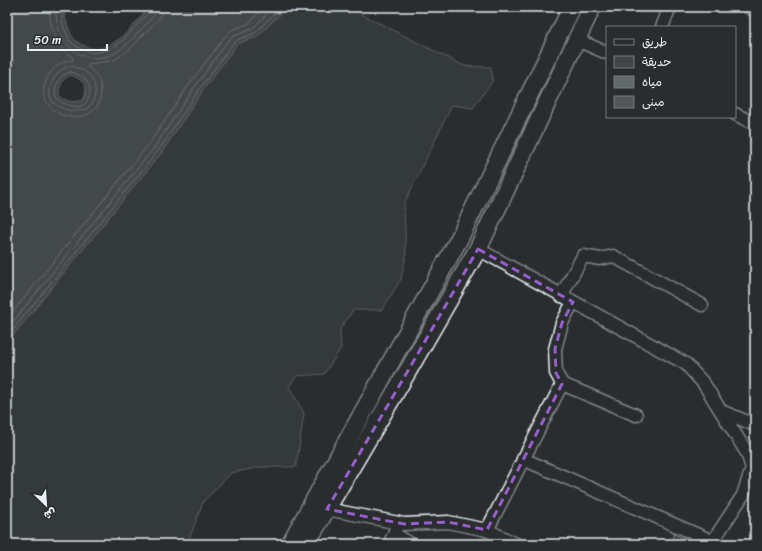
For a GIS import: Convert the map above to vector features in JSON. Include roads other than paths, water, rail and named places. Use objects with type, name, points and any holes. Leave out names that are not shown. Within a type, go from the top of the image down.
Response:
[{"type":"street","points":[[290,544],[459,239],[550,55],[572,7]]},
{"type":"street","points":[[306,544],[478,249],[592,7]]},
{"type":"street","points":[[662,26],[670,7]]},
{"type":"street","points":[[748,7],[755,10]]},
{"type":"street","points":[[565,23],[606,52]]},
{"type":"street","points":[[550,55],[567,62]]},
{"type":"street","points":[[736,114],[755,124]]},
{"type":"street","points":[[478,249],[686,364],[704,384],[747,453],[752,468],[743,495],[712,543],[523,459]]},
{"type":"street","points":[[562,296],[583,256],[600,258],[613,256],[702,305]]},
{"type":"street","points":[[574,302],[562,323],[554,349],[556,373],[562,384],[636,415]]},
{"type":"street","points":[[487,530],[562,384]]},
{"type":"street","points":[[721,411],[755,425]]},
{"type":"street","points":[[327,509],[394,534],[412,544]]},
{"type":"street","points":[[394,534],[404,524],[448,522],[487,530],[516,544]]},
{"type":"water","points":[[7,7],[65,7],[66,21],[74,39],[87,47],[97,48],[106,47],[122,36],[149,7],[286,7],[257,37],[239,43],[234,48],[201,93],[161,153],[7,343]],"holes":[[[70,75],[84,84],[86,91],[83,100],[70,101],[64,99],[59,95],[63,81]]]}]
